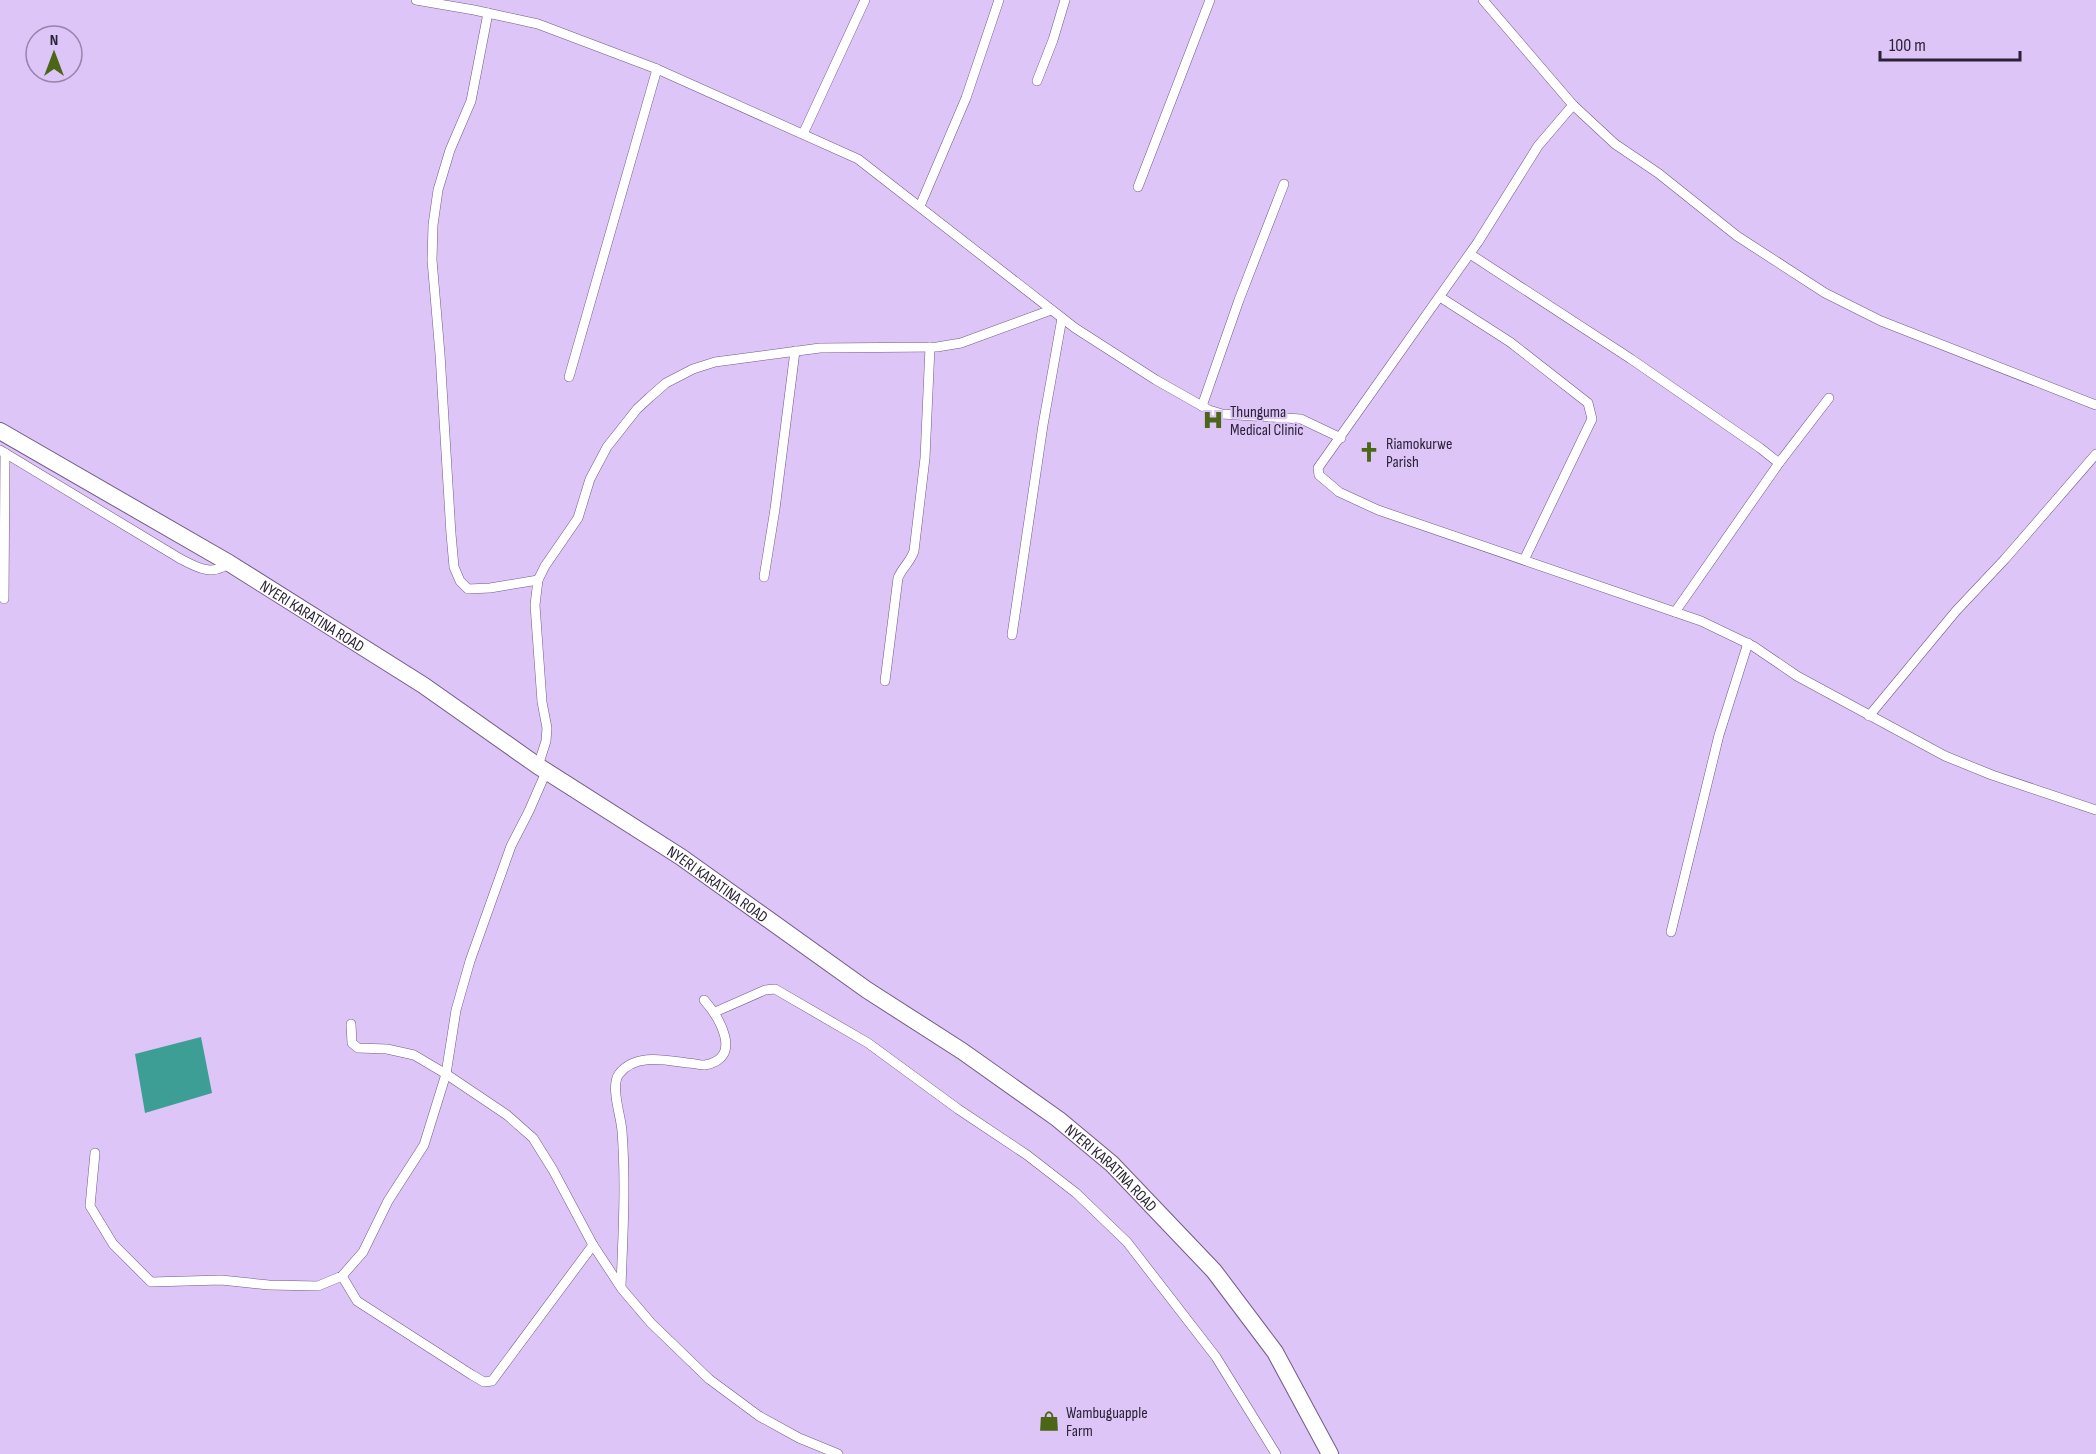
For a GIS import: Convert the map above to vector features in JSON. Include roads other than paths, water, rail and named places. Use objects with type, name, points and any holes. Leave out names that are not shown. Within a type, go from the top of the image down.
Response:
[{"type":"highway","name":"NYERI KARATINA ROAD","points":[[0,431],[229,563],[423,685],[542,769],[681,857],[867,990],[962,1051],[1058,1119],[1112,1164],[1214,1271],[1275,1352],[1330,1454]]},
{"type":"street","points":[[416,0],[538,24],[657,69],[858,159],[1051,310],[1156,380],[1202,406],[1222,414],[1301,419],[1341,438]]},
{"type":"street","points":[[803,134],[865,0]]},
{"type":"street","points":[[920,206],[966,98],[999,0]]},
{"type":"street","points":[[1037,81],[1065,0]]},
{"type":"street","points":[[1138,187],[1210,0]]},
{"type":"street","points":[[1483,0],[1573,105],[1615,144],[1658,173],[1737,236],[1825,293],[1881,321],[2096,405]]},
{"type":"street","points":[[488,13],[471,101],[447,160],[438,190],[433,225],[432,260],[451,534],[454,567],[460,580],[468,589],[490,588],[538,580]]},
{"type":"street","points":[[569,377],[657,69]]},
{"type":"street","points":[[1573,105],[1538,146],[1470,254],[1318,468],[1319,475],[1324,482],[1339,492],[1378,510],[1701,621],[1748,643],[1797,676],[1945,756],[1992,775],[2096,810]]},
{"type":"street","points":[[1202,406],[1232,318],[1284,184]]},
{"type":"street","points":[[1470,254],[1631,359],[1779,463]]},
{"type":"street","points":[[1440,297],[1510,342],[1588,403],[1592,419],[1524,560]]},
{"type":"street","points":[[96,1154],[90,1206],[113,1244],[151,1282],[221,1280],[269,1285],[318,1286],[342,1276],[363,1252],[388,1201],[423,1145],[446,1074],[456,1010],[486,912],[500,881],[511,846],[529,811],[542,769],[547,728],[542,702],[535,605],[538,580],[550,558],[578,518],[590,480],[606,447],[637,409],[666,384],[693,369],[715,362],[795,351],[853,347],[930,347],[961,343],[1051,310]]},
{"type":"street","points":[[1012,635],[1043,425],[1062,318]]},
{"type":"street","points":[[885,681],[897,585],[902,569],[911,560],[914,551],[925,458],[930,347]]},
{"type":"street","points":[[764,577],[795,351]]},
{"type":"street","points":[[1675,612],[1779,463],[1829,398]]},
{"type":"street","points":[[2,451],[194,566],[211,571],[222,569],[229,563]]},
{"type":"street","points":[[2,451],[3,598]]},
{"type":"street","points":[[1869,716],[1956,611],[2006,559],[2096,454]]},
{"type":"street","points":[[1671,932],[1719,735],[1748,643]]},
{"type":"street","points":[[714,1012],[765,990],[775,989],[868,1043],[958,1109],[1035,1161],[1076,1193],[1127,1242],[1216,1357],[1276,1454]]},
{"type":"street","points":[[621,1286],[625,1183],[622,1129],[615,1088],[618,1075],[629,1065],[642,1059],[704,1065],[717,1061],[725,1052],[727,1044],[724,1031],[714,1012],[704,1000]]},
{"type":"street","points":[[351,1024],[352,1043],[358,1048],[387,1049],[414,1055],[507,1115],[533,1138],[553,1170],[592,1245],[651,1323],[709,1379],[759,1416],[799,1438],[838,1454]]},
{"type":"street","points":[[342,1276],[357,1301],[472,1375],[484,1382],[492,1382],[592,1245]]},
{"type":"place","name":"Thunguma Medical Clinic","points":[[1213,420]]},
{"type":"place","name":"Riamokurwe Parish","points":[[1369,452]]},
{"type":"place","name":"Wambuguapple Farm","points":[[1049,1421]]}]
